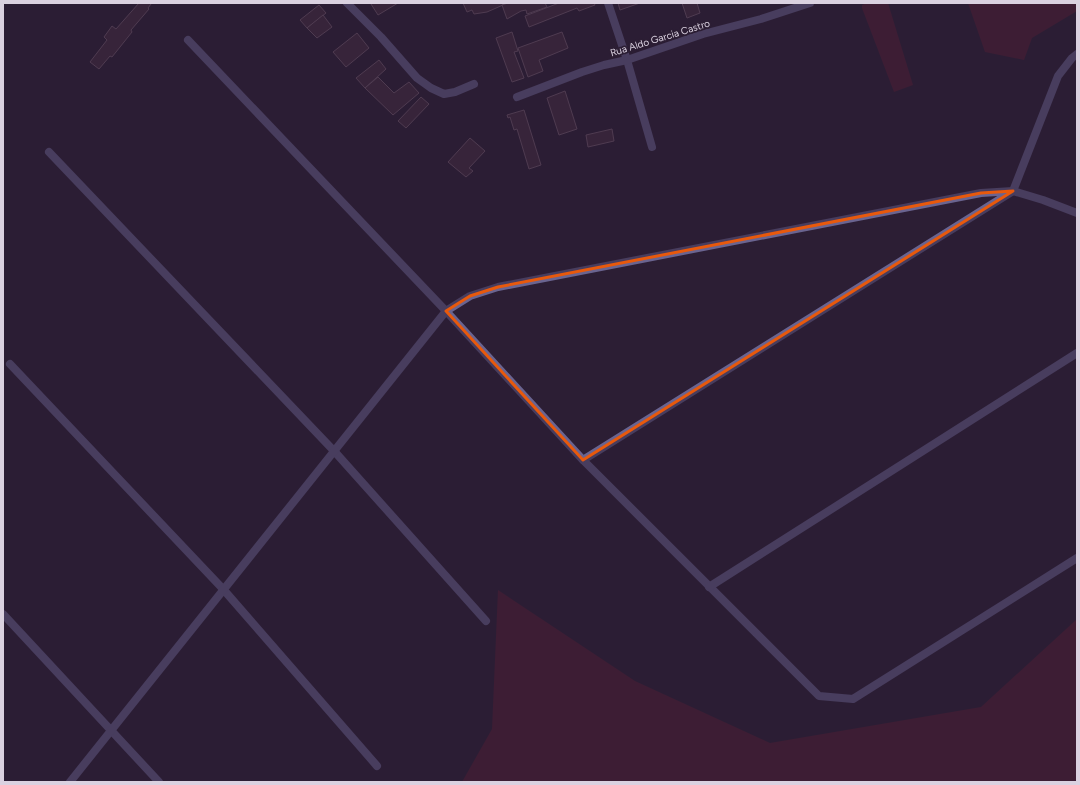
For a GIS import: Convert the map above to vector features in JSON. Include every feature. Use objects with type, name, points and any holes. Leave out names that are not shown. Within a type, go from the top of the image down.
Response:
[{"type":"street","points":[[347,3],[417,78],[431,88],[444,94],[455,92],[474,84]]},
{"type":"street","points":[[608,3],[627,60],[652,147]]},
{"type":"street","name":"Rua Aldo Garcia Castro","points":[[517,97],[582,72],[627,60],[703,34],[761,19],[810,3]]},
{"type":"street","points":[[188,40],[446,311],[583,460],[819,696],[853,699],[1077,558]]},
{"type":"street","points":[[583,460],[1013,190],[1058,76],[1077,54]]},
{"type":"street","points":[[49,152],[335,452],[486,621]]},
{"type":"street","points":[[70,782],[223,589],[335,452],[446,311],[470,296],[498,287],[981,193],[1013,190],[1077,213]]},
{"type":"street","points":[[709,586],[1077,353]]},
{"type":"street","points":[[10,364],[223,589],[377,766]]},
{"type":"street","points":[[3,614],[159,782]]},
{"type":"highlighted area","points":[[1013,191],[583,460],[446,311],[470,296],[498,287],[981,193]]},
{"type":"shaded area","points":[[867,3],[888,3],[913,85],[894,92],[862,8],[862,5]]},
{"type":"shaded area","points":[[968,3],[1077,3],[1077,11],[1032,38],[1024,60],[985,52]]},
{"type":"shaded area","points":[[498,590],[635,681],[770,743],[981,707],[1077,619],[1077,782],[462,782],[492,729]]},
{"type":"building","points":[[139,3],[151,4],[148,8],[149,9],[131,30],[132,32],[112,57],[110,56],[99,69],[90,62],[107,40],[104,37],[112,26],[116,29]]},
{"type":"building","points":[[398,3],[378,15],[371,4]]},
{"type":"building","points":[[463,3],[502,3],[503,5],[487,12],[474,14],[472,10],[467,12]]},
{"type":"building","points":[[508,3],[545,3],[547,7],[527,14],[526,10],[521,11],[507,19],[502,5]]},
{"type":"building","points":[[559,3],[594,3],[595,5],[579,11],[577,8],[529,27],[525,16]]},
{"type":"building","points":[[618,3],[640,3],[620,10]]},
{"type":"building","points":[[682,3],[697,3],[700,13],[687,18]]},
{"type":"building","points":[[319,5],[326,13],[307,28],[300,20]]},
{"type":"building","points":[[323,15],[332,27],[317,38],[307,28]]},
{"type":"building","points":[[512,32],[518,51],[514,52],[524,78],[512,82],[496,38]]},
{"type":"building","points":[[562,32],[568,48],[539,60],[543,71],[528,77],[518,48]]},
{"type":"building","points":[[357,33],[369,48],[346,67],[333,52]]},
{"type":"building","points":[[379,60],[386,69],[365,88],[356,78]]},
{"type":"building","points":[[378,77],[394,93],[409,82],[419,93],[393,115],[365,88]]},
{"type":"building","points":[[565,91],[577,129],[559,135],[547,98]]},
{"type":"building","points":[[421,97],[429,104],[406,128],[398,121]]},
{"type":"building","points":[[524,110],[541,165],[529,169],[517,129],[514,130],[510,117],[508,118],[507,115]]},
{"type":"building","points":[[612,129],[614,141],[588,147],[586,135]]},
{"type":"building","points":[[470,138],[485,151],[469,168],[473,171],[466,177],[448,162]]}]
